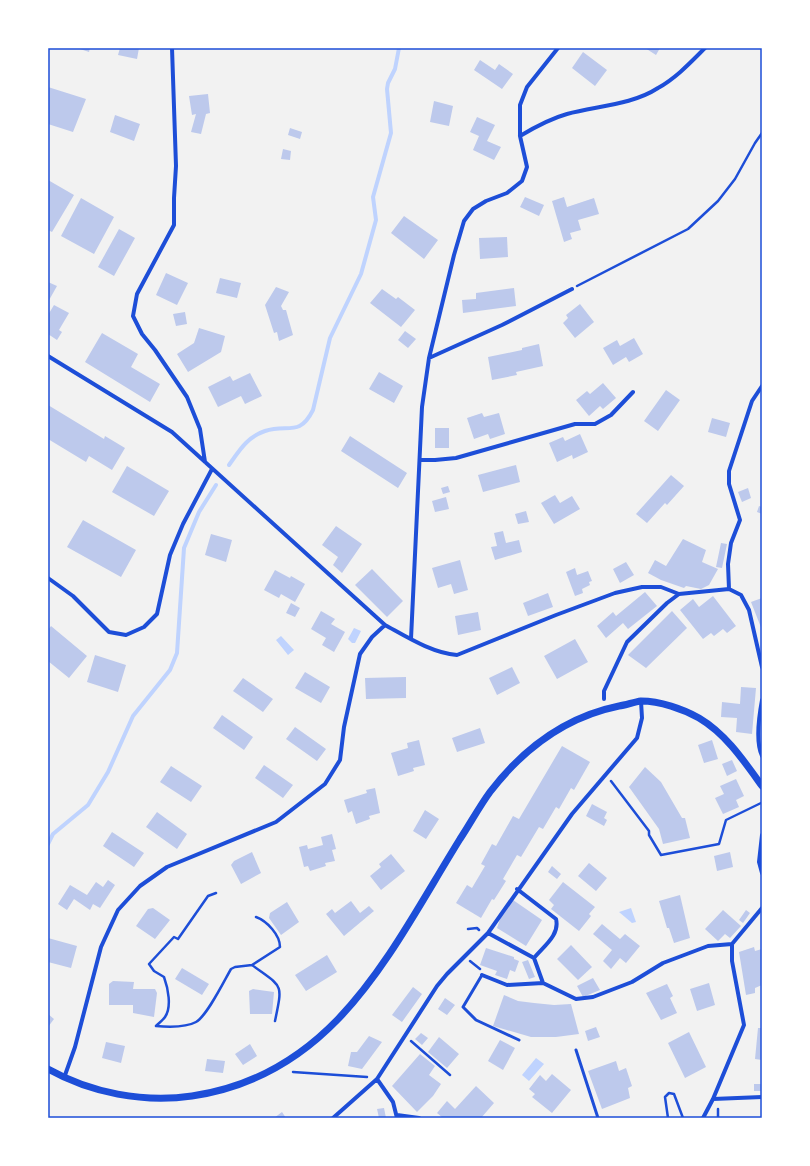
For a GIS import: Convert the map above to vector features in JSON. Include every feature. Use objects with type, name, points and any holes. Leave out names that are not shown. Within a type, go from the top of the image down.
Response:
[{"type":"street","points":[[172,48],[176,166],[174,225],[137,294],[133,316],[142,334],[156,350],[187,397],[200,429],[205,462]]},
{"type":"street","points":[[411,639],[422,407],[429,358],[464,222],[473,209],[486,201],[507,193],[522,180],[527,167],[520,136],[520,105],[527,88],[558,48]]},
{"type":"street","points":[[520,136],[545,121],[566,114],[625,101],[658,89],[684,69],[705,48]]},
{"type":"street","points":[[429,358],[502,325],[572,289]]},
{"type":"street","points":[[48,356],[172,432],[385,625],[411,639],[446,654],[457,655],[556,614],[615,593],[642,587],[661,587],[679,594],[729,589],[741,595],[749,610],[762,667]]},
{"type":"street","points":[[729,589],[728,564],[731,543],[740,520],[729,484],[729,471],[752,401],[762,386]]},
{"type":"street","points":[[420,460],[456,458],[575,424],[595,424],[611,415],[633,392]]},
{"type":"street","points":[[48,578],[73,596],[95,616],[109,632],[126,635],[144,627],[157,614],[170,555],[182,524],[212,469]]},
{"type":"street","points":[[604,699],[604,691],[627,642],[667,603],[679,594]]},
{"type":"street","points":[[64,1078],[75,1047],[101,947],[118,910],[140,886],[168,867],[276,822],[325,784],[340,760],[344,727],[360,654],[372,637],[385,625]]},
{"type":"street","points":[[762,700],[759,715],[760,750],[762,756]]},
{"type":"street","points":[[333,1118],[377,1079],[447,974],[488,932],[517,889],[572,814],[637,738],[642,718],[642,701]]},
{"type":"street","points":[[48,1069],[64,1078],[102,1091],[129,1096],[181,1098],[216,1093],[250,1081],[275,1070],[302,1053],[346,1012],[361,993],[394,947],[490,792],[520,758],[538,742],[566,724],[605,709],[642,701],[671,706],[698,718],[714,729],[745,762],[762,786]]},
{"type":"street","points":[[762,835],[759,862],[762,873]]},
{"type":"street","points":[[517,889],[556,919],[558,926],[557,932],[534,958]]},
{"type":"street","points":[[703,1118],[713,1099],[744,1025],[732,961],[732,944],[762,908]]},
{"type":"street","points":[[488,932],[534,958],[543,983]]},
{"type":"street","points":[[482,975],[507,985],[543,983],[576,999],[594,997],[632,982],[663,963],[708,946],[732,944]]},
{"type":"street","points":[[377,1079],[393,1102],[397,1116],[419,1118]]},
{"type":"street","points":[[713,1099],[762,1097]]},
{"type":"lane","points":[[482,975],[463,1007],[476,1020],[519,1040]]},
{"type":"lane","points":[[576,1050],[598,1118]]},
{"type":"path","points":[[572,289],[688,229],[718,201],[735,178],[762,133]]},
{"type":"path","points":[[610,781],[649,831],[649,835],[661,855],[719,844],[726,820],[761,803]]},
{"type":"path","points":[[216,893],[208,896],[178,939],[174,937],[150,964],[154,971],[164,977],[167,986],[168,1001],[166,1016],[156,1026],[176,1027],[197,1022],[208,1009],[231,969],[235,967],[252,965],[280,947],[280,941],[265,920],[256,917]]},
{"type":"path","points":[[468,929],[477,928],[479,930]]},
{"type":"path","points":[[252,965],[275,981],[280,988],[275,1020]]},
{"type":"path","points":[[405,1035],[450,1075]]},
{"type":"path","points":[[292,1072],[369,1077]]},
{"type":"path","points":[[668,1118],[665,1097],[669,1093],[674,1094],[684,1118]]},
{"type":"water","points":[[354,628],[361,631],[355,643],[352,643],[348,639]]},
{"type":"water","points":[[281,636],[294,650],[288,655],[276,640]]},
{"type":"water","points":[[631,908],[636,922],[632,923],[619,912]]},
{"type":"water","points":[[536,1058],[544,1064],[529,1081],[522,1075]]},
{"type":"building","points":[[77,48],[90,48],[89,52]]},
{"type":"building","points":[[120,48],[139,48],[137,59],[118,55]]},
{"type":"building","points":[[645,48],[660,48],[656,55]]},
{"type":"building","points":[[583,52],[607,70],[595,86],[572,68]]},
{"type":"building","points":[[480,60],[495,70],[499,64],[513,74],[502,89],[474,70]]},
{"type":"building","points":[[48,87],[86,99],[73,132],[48,124]]},
{"type":"building","points":[[208,94],[210,113],[206,114],[201,134],[191,132],[196,114],[192,115],[189,96]]},
{"type":"building","points":[[434,101],[453,106],[449,126],[430,122]]},
{"type":"building","points":[[115,115],[140,124],[134,141],[110,132]]},
{"type":"building","points":[[477,117],[495,125],[487,141],[501,147],[494,160],[473,150],[479,136],[470,132]]},
{"type":"building","points":[[290,128],[302,132],[300,139],[288,135]]},
{"type":"building","points":[[283,149],[291,151],[290,160],[281,159]]},
{"type":"building","points":[[48,180],[74,195],[52,232],[48,230]]},
{"type":"building","points":[[525,197],[544,205],[539,216],[520,207]]},
{"type":"building","points":[[564,197],[567,207],[594,198],[599,214],[578,220],[581,230],[570,233],[572,239],[564,242],[552,201]]},
{"type":"building","points":[[81,198],[114,217],[94,254],[61,236]]},
{"type":"building","points":[[404,216],[438,240],[424,259],[391,233]]},
{"type":"building","points":[[119,229],[135,238],[114,276],[98,267]]},
{"type":"building","points":[[507,237],[508,257],[480,259],[479,238]]},
{"type":"building","points":[[166,273],[188,283],[177,305],[156,295]]},
{"type":"building","points":[[220,278],[241,283],[237,298],[216,293]]},
{"type":"building","points":[[48,282],[57,286],[48,302]]},
{"type":"building","points":[[276,287],[289,292],[281,306],[283,310],[286,310],[293,335],[279,341],[277,332],[274,333],[265,305]]},
{"type":"building","points":[[514,288],[516,306],[463,313],[462,300],[476,299],[476,293]]},
{"type":"building","points":[[382,289],[396,299],[398,297],[415,310],[401,327],[370,303]]},
{"type":"building","points":[[580,304],[594,322],[575,338],[563,323],[568,318],[566,315]]},
{"type":"building","points":[[54,305],[69,313],[59,330],[62,332],[57,340],[48,334],[48,315]]},
{"type":"building","points":[[185,312],[187,324],[176,326],[173,314]]},
{"type":"building","points":[[199,328],[225,336],[221,352],[188,372],[177,354],[194,343]]},
{"type":"building","points":[[405,331],[416,339],[408,348],[398,340]]},
{"type":"building","points":[[102,333],[138,354],[131,367],[160,384],[150,402],[85,362]]},
{"type":"building","points":[[634,338],[643,354],[629,362],[626,357],[613,365],[603,348],[617,340],[620,346]]},
{"type":"building","points":[[539,344],[543,366],[516,372],[517,375],[492,380],[488,357],[522,350],[522,348]]},
{"type":"building","points":[[379,372],[403,386],[394,403],[369,389]]},
{"type":"building","points":[[250,373],[262,396],[245,404],[241,396],[218,407],[208,387],[230,376],[233,381]]},
{"type":"building","points":[[603,383],[616,398],[603,409],[600,406],[589,416],[576,400],[587,391],[590,394]]},
{"type":"building","points":[[666,390],[680,400],[658,431],[644,421]]},
{"type":"building","points":[[48,405],[104,439],[105,436],[125,448],[112,470],[89,456],[86,462],[48,439]]},
{"type":"building","points":[[482,413],[484,417],[499,413],[505,434],[490,439],[488,434],[474,439],[467,418]]},
{"type":"building","points":[[712,418],[730,423],[726,437],[708,432]]},
{"type":"building","points":[[435,428],[449,428],[449,448],[435,448]]},
{"type":"building","points":[[580,434],[588,452],[573,459],[572,455],[557,462],[549,443],[563,437],[565,441]]},
{"type":"building","points":[[350,436],[407,473],[398,488],[341,451]]},
{"type":"building","points":[[516,465],[520,482],[483,492],[478,475]]},
{"type":"building","points":[[127,466],[169,491],[154,516],[112,492]]},
{"type":"building","points":[[671,475],[684,486],[667,505],[665,503],[647,523],[636,514]]},
{"type":"building","points":[[448,486],[450,492],[443,494],[441,488]]},
{"type":"building","points":[[748,488],[751,498],[742,502],[738,492]]},
{"type":"building","points":[[555,495],[560,503],[572,496],[580,509],[554,524],[541,503]]},
{"type":"building","points":[[446,497],[449,509],[435,512],[432,501]]},
{"type":"building","points":[[759,506],[762,507],[762,514],[757,512]]},
{"type":"building","points":[[526,511],[529,522],[518,524],[515,514]]},
{"type":"building","points":[[83,520],[136,550],[121,577],[67,547]]},
{"type":"building","points":[[336,526],[362,544],[342,573],[333,565],[338,557],[322,545]]},
{"type":"building","points":[[503,531],[506,543],[519,540],[522,552],[495,560],[491,547],[497,546],[494,533]]},
{"type":"building","points":[[211,534],[232,540],[226,562],[205,555]]},
{"type":"building","points":[[683,539],[706,550],[702,562],[718,569],[709,585],[701,589],[686,586],[684,588],[661,580],[648,573],[655,560],[666,566]]},
{"type":"building","points":[[721,543],[727,544],[722,568],[716,567]]},
{"type":"building","points":[[460,560],[468,590],[454,594],[451,584],[438,588],[432,568]]},
{"type":"building","points":[[626,562],[634,575],[620,583],[613,569]]},
{"type":"building","points":[[575,568],[577,575],[588,571],[592,581],[589,582],[590,585],[582,589],[583,593],[575,596],[566,572]]},
{"type":"building","points":[[372,569],[403,601],[387,617],[355,585]]},
{"type":"building","points":[[275,570],[290,578],[291,576],[305,584],[295,602],[281,594],[279,598],[264,590]]},
{"type":"building","points":[[645,592],[657,606],[628,629],[623,623],[606,638],[597,626],[613,612],[616,616]]},
{"type":"building","points":[[548,593],[553,607],[528,616],[523,603]]},
{"type":"building","points":[[713,596],[736,626],[727,633],[723,629],[714,636],[711,633],[703,639],[680,610],[693,599],[699,607]]},
{"type":"building","points":[[762,598],[762,630],[751,602]]},
{"type":"building","points":[[291,603],[300,608],[295,617],[286,613]]},
{"type":"building","points":[[321,611],[335,619],[331,624],[345,632],[334,652],[322,645],[326,638],[311,629]]},
{"type":"building","points":[[672,611],[687,628],[646,668],[628,655]]},
{"type":"building","points":[[478,612],[481,630],[458,635],[455,616]]},
{"type":"building","points":[[51,626],[87,656],[69,678],[48,661],[48,630]]},
{"type":"building","points":[[575,639],[588,662],[557,679],[544,656]]},
{"type":"building","points":[[95,655],[126,665],[118,692],[87,682]]},
{"type":"building","points":[[512,667],[520,683],[497,695],[489,678]]},
{"type":"building","points":[[305,672],[330,687],[321,703],[295,688]]},
{"type":"building","points":[[406,677],[406,698],[366,699],[365,678]]},
{"type":"building","points":[[243,678],[273,699],[263,712],[233,691]]},
{"type":"building","points":[[741,687],[756,688],[752,734],[736,732],[737,718],[721,717],[722,702],[740,704]]},
{"type":"building","points":[[222,715],[253,737],[244,750],[213,728]]},
{"type":"building","points":[[295,727],[326,749],[317,761],[286,739]]},
{"type":"building","points":[[480,728],[485,743],[457,752],[452,738]]},
{"type":"building","points":[[419,740],[425,765],[413,768],[414,771],[398,776],[391,753],[408,748],[407,743]]},
{"type":"building","points":[[712,740],[718,759],[704,763],[698,745]]},
{"type":"building","points":[[562,746],[590,762],[574,790],[571,788],[559,809],[556,807],[543,829],[539,827],[521,857],[517,855],[503,879],[506,881],[494,900],[492,899],[481,918],[456,903],[467,885],[472,888],[485,866],[481,864],[492,844],[496,846],[513,816],[519,819]]},
{"type":"building","points":[[732,760],[737,771],[727,776],[722,764]]},
{"type":"building","points":[[264,765],[293,785],[283,798],[255,778]]},
{"type":"building","points":[[171,766],[202,786],[191,802],[160,782]]},
{"type":"building","points":[[645,767],[661,782],[682,818],[685,818],[690,838],[663,844],[659,829],[629,787]]},
{"type":"building","points":[[736,779],[744,796],[736,800],[739,807],[723,814],[715,798],[724,794],[720,786]]},
{"type":"building","points":[[375,788],[380,813],[369,816],[370,819],[356,824],[352,811],[348,813],[344,800],[367,793],[366,790]]},
{"type":"building","points":[[592,804],[607,812],[604,818],[607,820],[604,826],[586,816]]},
{"type":"building","points":[[425,810],[439,819],[426,839],[413,831]]},
{"type":"building","points":[[157,812],[187,834],[177,849],[146,827]]},
{"type":"building","points":[[112,832],[144,853],[134,867],[103,846]]},
{"type":"building","points":[[332,834],[336,849],[332,850],[335,861],[325,863],[326,866],[310,871],[308,866],[304,867],[299,847],[307,845],[308,849],[323,845],[321,837]]},
{"type":"building","points":[[252,852],[261,873],[241,884],[231,865],[234,861]]},
{"type":"building","points":[[730,852],[733,867],[717,871],[714,856]]},
{"type":"building","points":[[391,854],[405,871],[381,890],[370,876],[381,867],[379,864]]},
{"type":"building","points":[[589,863],[607,878],[596,891],[578,876]]},
{"type":"building","points":[[552,866],[561,874],[557,879],[548,872]]},
{"type":"building","points":[[108,880],[115,885],[100,908],[93,904],[90,910],[74,899],[67,910],[58,904],[70,885],[87,895],[96,882],[103,887]]},
{"type":"building","points":[[563,882],[595,907],[589,914],[591,916],[579,931],[551,909],[554,905],[549,900]]},
{"type":"building","points":[[680,895],[690,938],[674,943],[669,928],[667,928],[659,901]]},
{"type":"building","points":[[513,900],[542,920],[526,946],[497,928],[502,913]]},
{"type":"building","points":[[351,901],[360,913],[369,906],[374,911],[344,936],[326,914],[332,909],[335,913]]},
{"type":"building","points":[[287,902],[299,922],[281,935],[269,918],[270,913]]},
{"type":"building","points":[[153,908],[170,920],[155,939],[136,926],[148,909]]},
{"type":"building","points":[[723,910],[741,926],[730,938],[725,934],[718,941],[705,929]]},
{"type":"building","points":[[746,910],[750,913],[743,923],[739,920]]},
{"type":"building","points":[[602,924],[620,939],[625,934],[640,946],[626,963],[620,958],[611,969],[603,961],[612,950],[593,934]]},
{"type":"building","points":[[48,938],[77,946],[71,968],[48,962]]},
{"type":"building","points":[[571,945],[592,967],[578,980],[557,959]]},
{"type":"building","points":[[754,947],[755,951],[762,949],[762,985],[755,988],[755,993],[746,995],[739,952]]},
{"type":"building","points":[[486,948],[514,957],[514,959],[519,961],[515,972],[510,970],[507,979],[495,975],[497,971],[480,965]]},
{"type":"building","points":[[327,955],[337,972],[306,991],[295,975]]},
{"type":"building","points":[[528,960],[535,977],[529,979],[522,962]]},
{"type":"building","points":[[182,968],[209,984],[202,995],[175,979]]},
{"type":"building","points":[[593,978],[600,990],[583,997],[577,986]]},
{"type":"building","points":[[113,981],[134,982],[133,989],[155,989],[157,993],[154,1017],[133,1013],[133,1005],[109,1005],[109,984]]},
{"type":"building","points":[[709,983],[715,1005],[697,1011],[690,989]]},
{"type":"building","points":[[667,984],[673,996],[670,998],[677,1013],[661,1020],[646,993]]},
{"type":"building","points":[[413,987],[422,994],[402,1022],[392,1015]]},
{"type":"building","points":[[253,989],[274,992],[272,1014],[250,1014],[249,991]]},
{"type":"building","points":[[504,995],[518,1001],[554,1005],[571,1004],[579,1034],[556,1037],[531,1037],[493,1026]]},
{"type":"building","points":[[445,998],[455,1005],[447,1015],[438,1009]]},
{"type":"building","points":[[48,1014],[54,1019],[48,1027]]},
{"type":"building","points":[[596,1027],[600,1037],[588,1041],[585,1031]]},
{"type":"building","points":[[758,1028],[762,1028],[762,1060],[755,1059]]},
{"type":"building","points":[[689,1032],[706,1067],[685,1078],[668,1043]]},
{"type":"building","points":[[421,1033],[428,1038],[422,1045],[415,1039]]},
{"type":"building","points":[[369,1036],[382,1042],[362,1069],[348,1066],[351,1052],[357,1052]]},
{"type":"building","points":[[439,1037],[459,1054],[447,1068],[428,1052]]},
{"type":"building","points":[[500,1040],[515,1048],[503,1070],[488,1061]]},
{"type":"building","points":[[106,1042],[125,1046],[121,1063],[102,1058]]},
{"type":"building","points":[[250,1044],[257,1056],[243,1065],[235,1054]]},
{"type":"building","points":[[420,1054],[435,1066],[429,1075],[441,1084],[433,1096],[417,1112],[392,1086]]},
{"type":"building","points":[[207,1059],[225,1061],[223,1073],[205,1071]]},
{"type":"building","points":[[616,1061],[619,1071],[626,1068],[632,1086],[628,1088],[630,1098],[602,1109],[588,1071]]},
{"type":"building","points":[[552,1074],[571,1090],[552,1113],[532,1097],[535,1094],[529,1089],[540,1075],[546,1081]]},
{"type":"building","points":[[754,1084],[762,1084],[762,1091],[754,1091]]},
{"type":"building","points":[[476,1086],[494,1103],[481,1118],[443,1118],[437,1113],[447,1101],[455,1109]]},
{"type":"building","points":[[384,1108],[386,1118],[379,1118],[377,1109]]},
{"type":"building","points":[[282,1112],[286,1118],[274,1118]]},
{"type":"waterway","points":[[229,465],[244,445],[253,437],[273,429],[297,427],[308,419],[313,410],[330,338],[361,274],[376,220],[373,197],[391,133],[387,89],[388,83],[395,69],[399,48]]},
{"type":"waterway","points":[[48,844],[53,834],[88,805],[108,772],[133,716],[170,670],[177,653],[184,548],[199,512],[216,485]]}]
